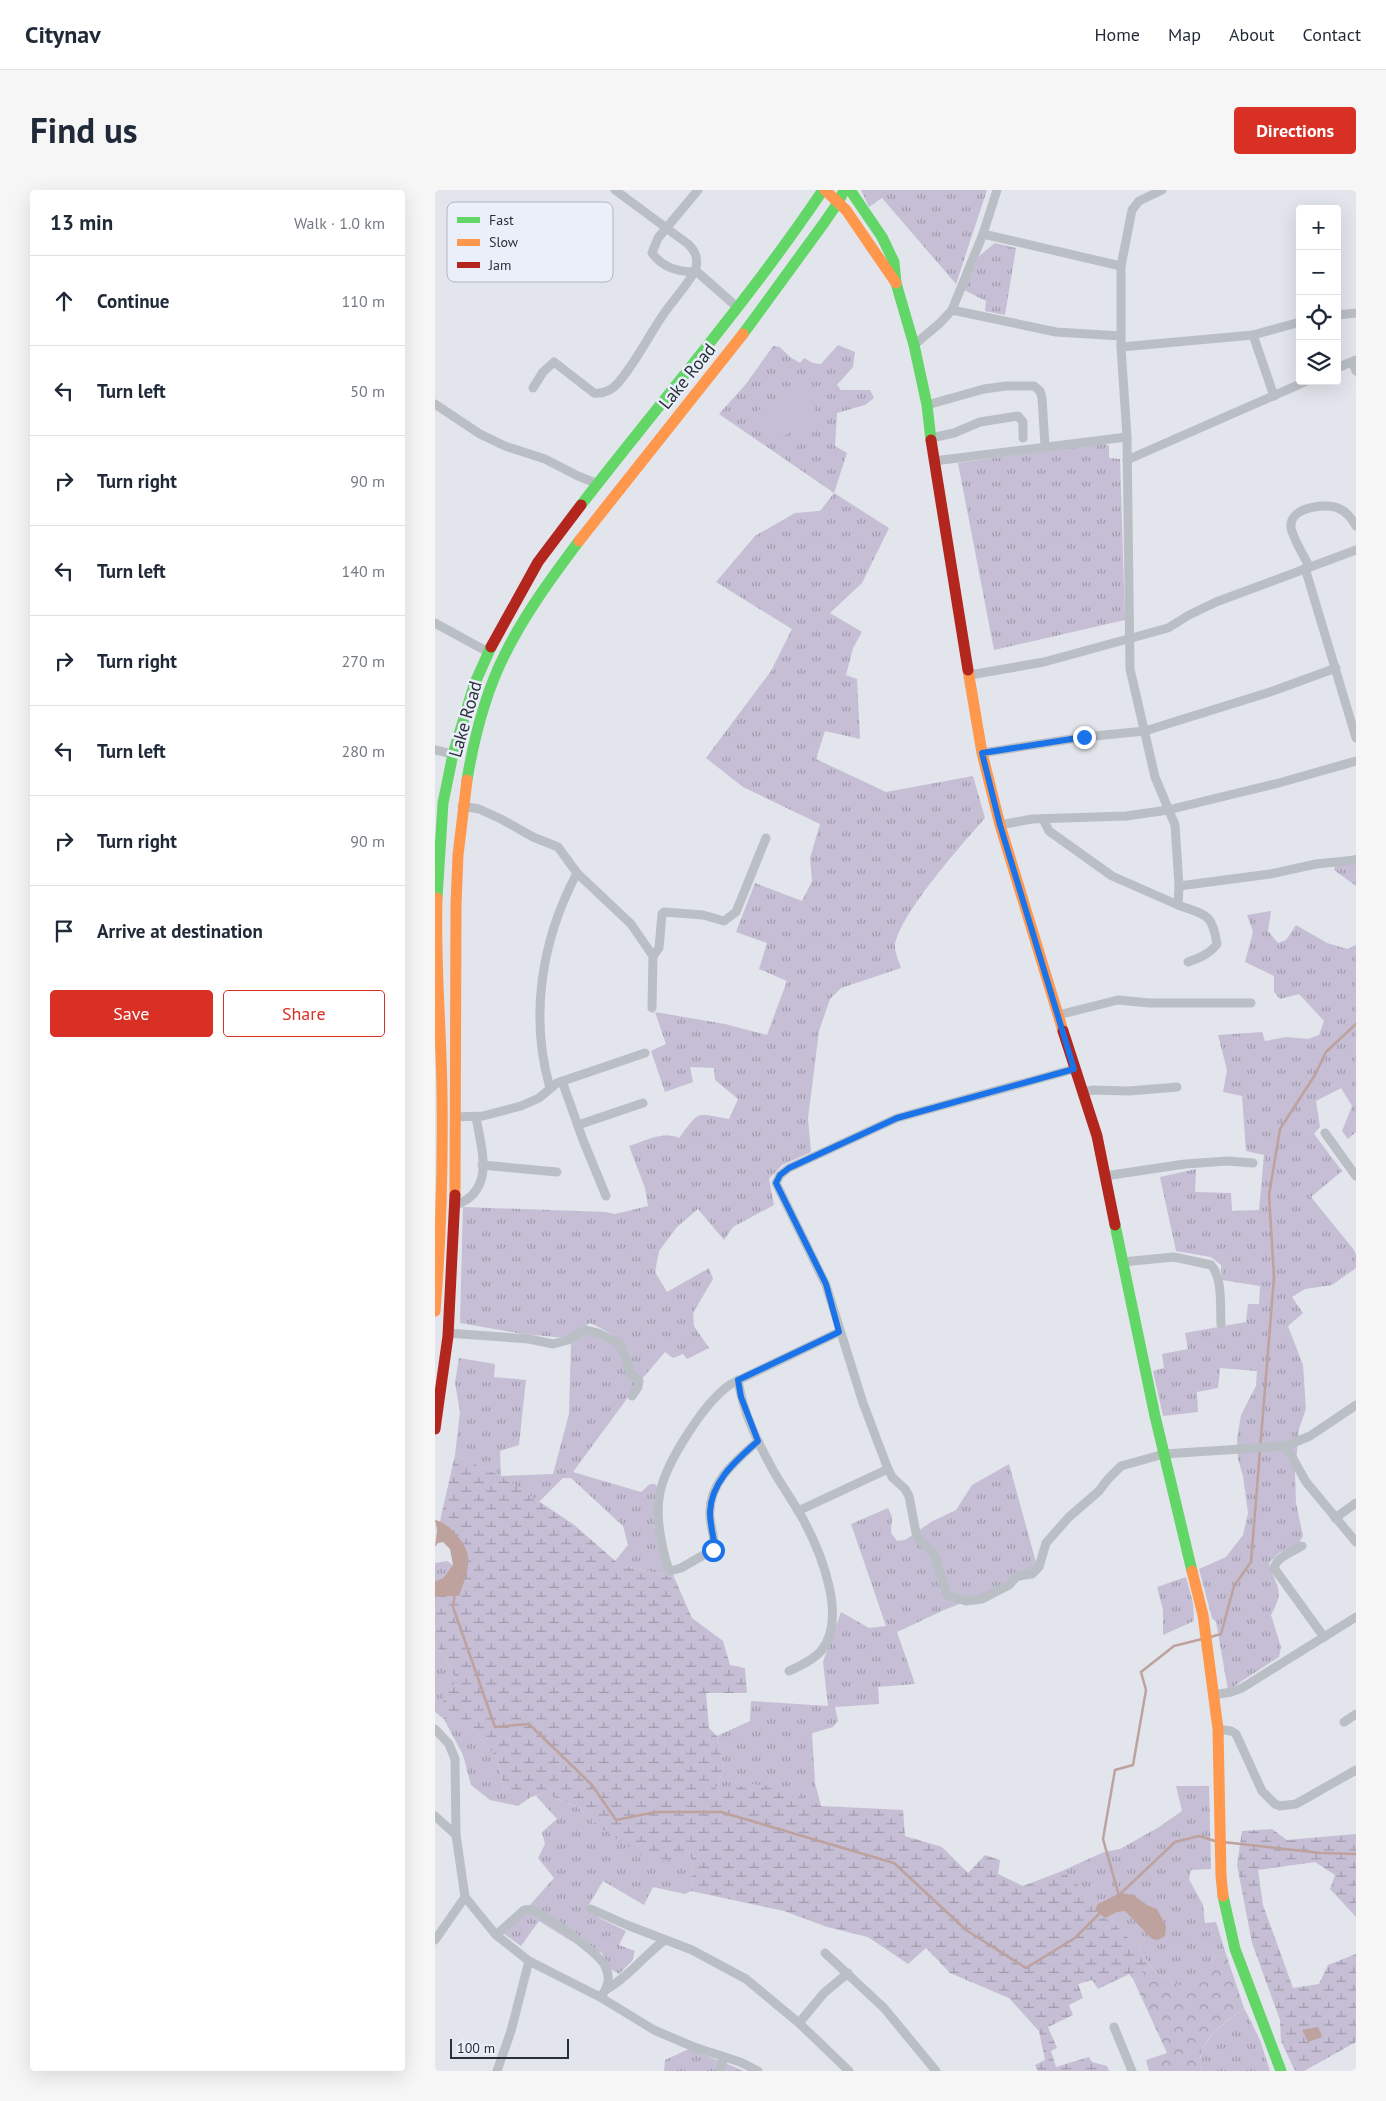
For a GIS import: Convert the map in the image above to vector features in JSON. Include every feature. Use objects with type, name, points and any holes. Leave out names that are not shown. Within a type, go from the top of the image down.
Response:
[{"type":"main road","points":[[824,190],[841,196],[881,265],[895,283]]},
{"type":"main road","name":"Lake Road","points":[[435,1311],[441,1250],[438,1194],[442,1091],[436,964],[443,803],[453,754],[474,685],[488,652],[538,562],[637,433],[695,363],[824,190]]},
{"type":"main road","points":[[849,190],[882,237],[894,262],[895,283],[914,344],[927,404],[934,461],[982,753],[1000,825],[1074,1069],[1097,1136],[1122,1262],[1164,1454],[1203,1615],[1218,1729],[1224,1904],[1235,1949],[1281,2071]]},
{"type":"main road","name":"Lake Road","points":[[435,1429],[447,1333],[453,1257],[455,973],[459,833],[465,784],[484,707],[509,645],[576,543],[776,291],[841,196]]},
{"type":"street","points":[[533,388],[543,372],[554,362],[594,393],[600,394],[609,390],[617,384],[626,372],[695,271],[697,259],[695,252],[688,244],[615,190]]},
{"type":"street","points":[[698,190],[653,245],[652,253],[670,268],[684,272],[695,271],[737,308]]},
{"type":"street","points":[[914,344],[953,310],[983,234],[997,190]]},
{"type":"street","points":[[1162,190],[1139,201],[1132,210],[1121,266],[1121,348],[1127,437],[1131,670],[1155,777],[1175,825],[1179,886],[1178,905]]},
{"type":"street","points":[[983,234],[1121,266]]},
{"type":"street","points":[[953,310],[1056,332],[1121,336]]},
{"type":"street","points":[[1341,315],[1356,313]]},
{"type":"street","points":[[1121,348],[1253,335],[1296,323]]},
{"type":"street","points":[[1253,335],[1274,396]]},
{"type":"street","points":[[1341,366],[1354,361],[1356,371]]},
{"type":"street","points":[[1127,460],[1298,385]]},
{"type":"street","points":[[927,404],[984,389],[1007,386],[1034,386],[1040,391],[1042,398],[1045,446]]},
{"type":"street","points":[[435,404],[480,434],[505,446],[545,459],[598,484]]},
{"type":"street","points":[[931,438],[954,433],[979,422],[1018,416],[1023,422],[1023,438]]},
{"type":"street","points":[[934,461],[1127,437]]},
{"type":"street","points":[[1356,526],[1352,519],[1341,509],[1331,506],[1309,508],[1298,513],[1292,518],[1291,528],[1307,567],[1356,738]]},
{"type":"street","points":[[970,675],[1044,662],[1168,628],[1216,602],[1356,550]]},
{"type":"street","points":[[435,623],[488,652]]},
{"type":"street","points":[[982,753],[1084,737],[1145,730],[1270,692],[1336,668]]},
{"type":"street","points":[[435,750],[453,754]]},
{"type":"street","points":[[1000,825],[1043,819],[1126,816],[1168,810],[1279,783],[1356,761]]},
{"type":"street","points":[[462,806],[479,809],[501,819],[533,838],[558,847],[577,873],[631,924],[653,956],[652,1008]]},
{"type":"street","points":[[1043,819],[1049,831],[1112,876],[1209,917],[1214,926],[1217,944],[1204,956],[1188,962]]},
{"type":"street","points":[[653,956],[659,948],[662,914],[664,912],[703,915],[724,920],[736,912],[766,838]]},
{"type":"street","points":[[1179,886],[1270,874],[1316,864],[1356,860]]},
{"type":"street","points":[[550,1088],[540,1042],[540,999],[547,952],[560,908],[577,873]]},
{"type":"street","points":[[1058,1015],[1119,1000],[1150,1003],[1251,1003]]},
{"type":"street","points":[[455,1117],[476,1117],[521,1106],[539,1098],[550,1088],[562,1081],[645,1053]]},
{"type":"street","points":[[1074,1069],[897,1118],[789,1168],[780,1175],[776,1183],[826,1284],[839,1332],[888,1469],[892,1477],[905,1489],[909,1496],[915,1533],[934,1554],[947,1596],[959,1600],[975,1600],[995,1594],[1020,1575],[1030,1575],[1039,1567],[1046,1543],[1069,1517],[1099,1491],[1118,1468],[1164,1454],[1286,1446],[1310,1436],[1356,1405]]},
{"type":"street","points":[[562,1081],[606,1196]]},
{"type":"street","points":[[1082,1092],[1093,1090],[1129,1091],[1177,1088]]},
{"type":"street","points":[[578,1125],[643,1103]]},
{"type":"street","points":[[454,1206],[470,1199],[482,1179],[476,1117]]},
{"type":"street","points":[[1325,1133],[1356,1176]]},
{"type":"street","points":[[1105,1176],[1185,1164],[1228,1161],[1253,1163]]},
{"type":"street","points":[[482,1165],[557,1172]]},
{"type":"street","points":[[1122,1262],[1174,1257],[1211,1265],[1217,1281],[1221,1324]]},
{"type":"street","points":[[447,1333],[529,1339],[553,1344],[568,1340],[584,1331],[590,1330],[613,1340],[621,1347],[628,1363],[629,1372],[639,1378],[639,1383],[632,1396]]},
{"type":"street","points":[[758,1441],[726,1471],[716,1488],[710,1511],[714,1549],[681,1568],[670,1571],[661,1538],[658,1517],[660,1490],[679,1450],[711,1401],[723,1389],[738,1380],[839,1332]]},
{"type":"street","points":[[738,1380],[741,1397],[758,1441],[811,1536],[829,1586],[833,1612],[827,1642],[820,1652],[789,1671]]},
{"type":"street","points":[[1286,1446],[1306,1482],[1356,1542]]},
{"type":"street","points":[[798,1511],[888,1469]]},
{"type":"street","points":[[1335,1518],[1356,1503]]},
{"type":"street","points":[[1302,1546],[1276,1562],[1274,1568],[1324,1637]]},
{"type":"street","points":[[1215,1695],[1243,1688],[1356,1617]]},
{"type":"street","points":[[1344,1722],[1356,1714]]},
{"type":"street","points":[[1218,1729],[1231,1730],[1236,1734],[1262,1790],[1275,1804],[1280,1806],[1295,1804],[1356,1770]]},
{"type":"street","points":[[435,1730],[449,1744],[455,1759],[455,1835],[465,1897],[496,1934],[529,1961],[600,1997],[654,2030],[758,2071]]},
{"type":"street","points":[[435,1816],[455,1835]]},
{"type":"street","points":[[435,1940],[465,1897]]},
{"type":"street","points":[[591,1909],[692,1950],[747,1979],[799,2023],[849,2071]]},
{"type":"street","points":[[496,1934],[524,1910],[535,1910],[602,1960],[607,1968],[607,1989]]},
{"type":"street","points":[[600,1997],[607,1989],[620,1982],[646,1954],[665,1940]]},
{"type":"street","points":[[825,1953],[884,2008],[936,2071]]},
{"type":"street","points":[[497,2071],[511,2031],[529,1961]]},
{"type":"street","points":[[799,2023],[824,1993],[848,1973]]},
{"type":"street","points":[[1114,2026],[1132,2071]]},
{"type":"street","points":[[720,2071],[724,2057]]},
{"type":"green space","points":[[861,190],[987,190],[956,284],[882,198],[869,207]]},
{"type":"green space","points":[[995,243],[1016,248],[1005,315],[985,311],[986,301],[964,290],[979,256]]},
{"type":"green space","points":[[838,345],[855,352],[853,367],[837,385],[841,390],[870,390],[874,398],[865,405],[837,413],[835,446],[847,453],[834,493],[719,414],[746,384],[773,346],[780,347],[790,357],[800,363],[804,358],[813,363],[821,364]]},
{"type":"green space","points":[[801,385],[819,416],[775,441],[757,411]]},
{"type":"green space","points":[[1104,443],[1109,446],[1109,458],[1120,459],[1125,620],[994,650],[958,463]]},
{"type":"green space","points":[[834,493],[889,528],[862,583],[830,613],[862,632],[853,648],[846,675],[857,679],[860,739],[825,731],[816,759],[886,792],[973,776],[985,818],[933,880],[907,917],[895,946],[901,968],[841,988],[830,999],[819,1031],[808,1118],[811,1152],[782,1165],[769,1179],[774,1205],[733,1227],[724,1240],[698,1209],[677,1227],[659,1251],[655,1272],[667,1292],[709,1268],[713,1279],[693,1313],[694,1326],[709,1348],[687,1359],[683,1354],[673,1358],[665,1352],[642,1379],[631,1370],[630,1360],[624,1345],[613,1335],[590,1323],[566,1338],[523,1334],[460,1323],[463,1207],[606,1212],[615,1214],[648,1206],[645,1188],[629,1146],[660,1136],[679,1138],[691,1122],[699,1116],[729,1119],[738,1099],[715,1080],[714,1068],[690,1067],[693,1082],[665,1092],[651,1051],[666,1044],[655,1012],[725,1024],[767,1035],[787,981],[759,969],[767,943],[736,932],[755,883],[802,901],[812,881],[810,858],[820,824],[743,787],[706,758],[771,671],[792,629],[716,582],[755,536],[795,513],[820,511]]},
{"type":"green space","points":[[1356,855],[1356,886],[1334,870],[1337,859]]},
{"type":"green space","points":[[1271,911],[1268,931],[1278,943],[1286,940],[1296,925],[1327,943],[1347,949],[1356,945],[1356,1132],[1348,1139],[1342,1131],[1352,1106],[1341,1088],[1316,1101],[1320,1127],[1314,1134],[1342,1171],[1311,1197],[1354,1250],[1356,1268],[1332,1285],[1305,1289],[1292,1297],[1303,1313],[1288,1326],[1303,1365],[1306,1409],[1299,1429],[1295,1473],[1296,1503],[1303,1536],[1298,1545],[1279,1553],[1269,1563],[1279,1594],[1271,1615],[1281,1647],[1279,1657],[1228,1690],[1216,1622],[1212,1618],[1199,1569],[1226,1557],[1243,1535],[1248,1513],[1243,1476],[1238,1459],[1237,1438],[1241,1415],[1256,1386],[1257,1371],[1220,1368],[1218,1388],[1197,1392],[1198,1412],[1163,1416],[1153,1371],[1164,1368],[1162,1354],[1188,1349],[1185,1333],[1246,1322],[1248,1304],[1259,1304],[1260,1286],[1222,1280],[1221,1265],[1211,1257],[1176,1251],[1160,1177],[1196,1169],[1195,1192],[1231,1193],[1232,1211],[1259,1210],[1264,1155],[1246,1151],[1242,1096],[1223,1092],[1227,1070],[1218,1035],[1262,1032],[1265,1041],[1286,1037],[1308,1039],[1319,1035],[1324,1021],[1299,994],[1280,999],[1274,992],[1274,976],[1245,962],[1253,932],[1247,915]]},
{"type":"green space","points":[[588,1334],[617,1344],[637,1385],[573,1472],[641,1492],[650,1484],[655,1484],[660,1499],[654,1528],[662,1531],[667,1558],[674,1577],[620,1565],[615,1561],[628,1545],[623,1526],[571,1478],[563,1478],[539,1502],[501,1476],[553,1474],[569,1414],[571,1343]]},
{"type":"green space","points":[[459,1358],[495,1364],[494,1377],[526,1380],[519,1445],[500,1451],[501,1476],[455,1455],[460,1412],[455,1383]]},
{"type":"green space","points":[[455,1455],[501,1476],[573,1524],[620,1565],[674,1577],[692,1618],[723,1641],[730,1665],[745,1668],[747,1693],[706,1693],[709,1728],[717,1736],[724,1768],[715,1791],[752,1784],[780,1787],[822,1806],[903,1810],[905,1836],[942,1847],[968,1873],[985,1855],[1000,1860],[998,1874],[1023,1886],[1062,1871],[1077,1884],[1100,1917],[1112,1921],[1138,1948],[1150,1965],[1133,1979],[1129,1974],[1098,1989],[1092,1980],[1078,1984],[1083,1998],[1069,2005],[1073,2015],[1048,2027],[1057,2048],[1051,2051],[1056,2067],[1089,2057],[1092,2062],[1107,2066],[1109,2071],[1038,2071],[1035,2065],[1045,2060],[1039,2031],[1009,1998],[950,1973],[926,1948],[908,1964],[868,1937],[827,1927],[784,1911],[691,1891],[693,1865],[689,1851],[681,1852],[673,1860],[652,1862],[596,1825],[579,1808],[544,1793],[531,1797],[504,1788],[497,1758],[471,1727],[444,1719],[443,1692],[457,1682],[444,1654],[435,1645],[435,1598],[459,1595],[467,1561],[464,1546],[459,1538],[440,1521]]},
{"type":"green space","points":[[1009,1464],[1037,1566],[1030,1577],[944,1610],[897,1632],[915,1684],[878,1687],[879,1704],[835,1707],[838,1721],[833,1727],[812,1733],[815,1783],[821,1806],[780,1787],[715,1791],[724,1768],[717,1736],[750,1721],[751,1701],[828,1706],[823,1662],[841,1612],[869,1628],[886,1626],[851,1524],[888,1508],[892,1517],[891,1533],[897,1541],[905,1540],[931,1522],[956,1510],[972,1485]]},
{"type":"green space","points":[[447,1561],[453,1565],[443,1578],[435,1581],[435,1563]]},
{"type":"green space","points":[[1186,1577],[1193,1603],[1194,1621],[1163,1635],[1163,1610],[1157,1587]]},
{"type":"green space","points":[[435,1645],[444,1654],[457,1682],[471,1727],[497,1758],[504,1788],[531,1797],[518,1806],[490,1800],[471,1785],[463,1755],[444,1719],[435,1712]]},
{"type":"green space","points":[[1176,1786],[1209,1786],[1211,1869],[1191,1870],[1189,1879],[1203,1905],[1205,1923],[1216,1922],[1226,1954],[1212,1958],[1211,1980],[1184,1988],[1156,1973],[1138,1948],[1112,1921],[1100,1918],[1062,1871],[1104,1852],[1120,1849],[1159,1827],[1182,1811]]},
{"type":"green space","points":[[544,1793],[579,1808],[596,1825],[681,1851],[689,1851],[693,1865],[691,1891],[685,1894],[653,1887],[644,1905],[603,1881],[587,1908],[599,1918],[626,1931],[619,1945],[635,1951],[632,1961],[619,1974],[609,1968],[602,1953],[571,1941],[539,1921],[521,1946],[504,1934],[554,1878],[538,1858],[545,1844],[542,1832],[557,1819],[536,1796]]},
{"type":"green space","points":[[1272,1829],[1287,1840],[1356,1834],[1356,1917],[1330,1889],[1335,1875],[1315,1862],[1258,1870],[1263,1905],[1293,1988],[1319,1984],[1328,1965],[1356,1954],[1356,2042],[1304,2071],[1295,2071],[1281,2041],[1280,2020],[1252,1943],[1237,1865],[1242,1831]]},
{"type":"green space","points":[[1226,1954],[1244,2008],[1219,2027],[1206,2042],[1200,2060],[1201,2071],[1149,2071],[1146,2060],[1167,2053],[1133,1979],[1150,1965],[1156,1973],[1184,1988],[1210,1980],[1212,1958]]},
{"type":"green space","points":[[1244,2008],[1260,2040],[1270,2071],[1201,2071],[1200,2060],[1206,2042],[1220,2027]]},
{"type":"green space","points":[[689,2049],[743,2071],[664,2071],[665,2060]]},
{"type":"shaded area","points":[[435,1520],[451,1529],[461,1540],[467,1551],[468,1566],[459,1596],[439,1596],[435,1598],[435,1581],[443,1578],[453,1565],[450,1549],[443,1542],[438,1543],[435,1547],[437,1530]]},
{"type":"shaded area","points":[[1120,1893],[1133,1895],[1147,1905],[1157,1909],[1166,1926],[1165,1936],[1158,1940],[1152,1939],[1125,1911],[1117,1912],[1105,1918],[1095,1910],[1098,1904]]},
{"type":"shaded area","points":[[1318,2027],[1322,2037],[1308,2042],[1302,2030]]},
{"type":"waterway","points":[[1210,1637],[1221,1634],[1234,1586],[1251,1562],[1274,1277],[1269,1195],[1280,1129],[1315,1075],[1326,1052],[1356,1024]]},
{"type":"waterway","points":[[455,1593],[453,1607],[495,1727],[529,1724],[592,1785],[616,1820],[656,1812],[721,1812],[894,1863],[966,1930],[1026,1968],[1075,1938],[1100,1913]]},
{"type":"waterway","points":[[1119,1896],[1103,1839],[1115,1770],[1133,1765],[1146,1690],[1141,1672],[1174,1646],[1202,1639]]},
{"type":"waterway","points":[[1119,1895],[1175,1842],[1199,1836],[1215,1841]]},
{"type":"waterway","points":[[1223,1842],[1320,1853],[1356,1854]]},
{"type":"traffic: fast","points":[[581,505],[765,271],[823,190]]},
{"type":"traffic: fast","points":[[743,334],[824,223],[844,190]]},
{"type":"traffic: fast","points":[[850,190],[882,237],[894,262],[896,283],[914,345],[927,405],[931,440]]},
{"type":"traffic: fast","points":[[467,780],[481,716],[504,656],[529,611],[579,541]]},
{"type":"traffic: fast","points":[[437,898],[443,803],[453,754],[474,685],[491,647]]},
{"type":"traffic: fast","points":[[1115,1225],[1155,1416],[1192,1571]]},
{"type":"traffic: fast","points":[[1223,1896],[1235,1949],[1281,2071]]},
{"type":"traffic: slow","points":[[825,190],[846,210],[896,283]]},
{"type":"traffic: slow","points":[[579,541],[743,334]]},
{"type":"traffic: slow","points":[[968,670],[982,753],[1000,825],[1063,1031]]},
{"type":"traffic: slow","points":[[455,1195],[456,904],[458,855],[467,780]]},
{"type":"traffic: slow","points":[[435,1311],[442,1147],[437,898]]},
{"type":"traffic: slow","points":[[1192,1571],[1203,1615],[1218,1729],[1223,1896]]},
{"type":"traffic: jam","points":[[931,440],[968,670]]},
{"type":"traffic: jam","points":[[491,647],[538,562],[581,505]]},
{"type":"traffic: jam","points":[[1063,1031],[1097,1136],[1115,1225]]},
{"type":"traffic: jam","points":[[435,1429],[448,1336],[455,1195]]},
{"type":"route","points":[[713,1550],[715,1547],[710,1511],[716,1488],[734,1462],[758,1441],[745,1410],[738,1380],[839,1332],[826,1284],[776,1183],[777,1178],[789,1168],[897,1118],[1074,1069],[1000,825],[982,753],[1084,737]]}]
